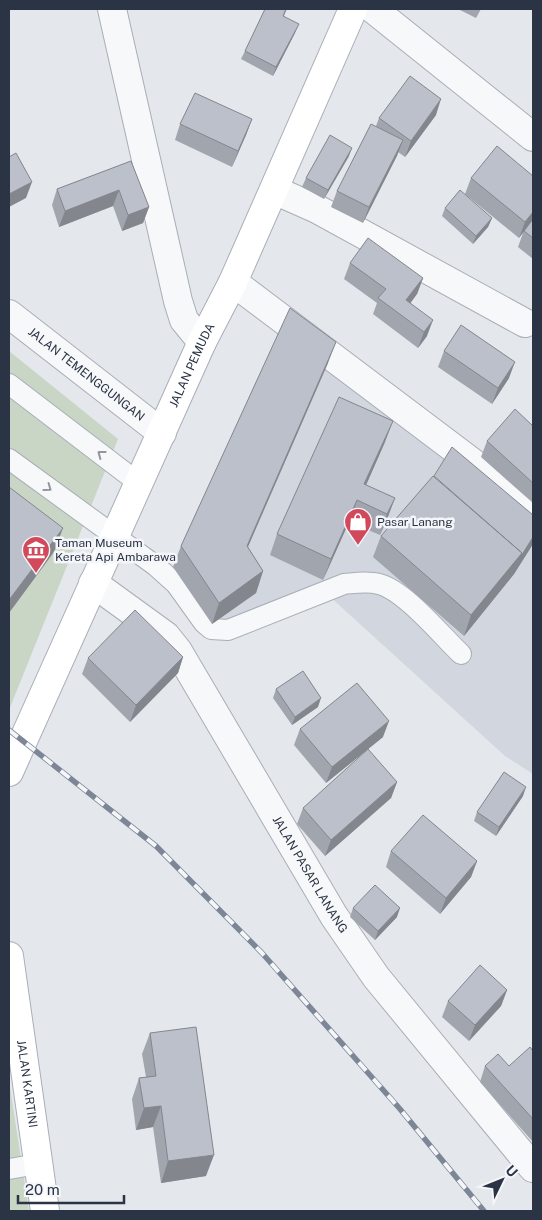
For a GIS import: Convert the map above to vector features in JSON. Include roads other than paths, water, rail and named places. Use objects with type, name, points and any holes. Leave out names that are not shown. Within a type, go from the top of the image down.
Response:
[{"type":"main road","name":"JALAN PEMUDA","points":[[11,761],[32,721],[114,536],[140,484],[202,342],[233,282],[354,9]]},
{"type":"main road","name":"JALAN KARTINI","points":[[9,956],[45,1211]]},
{"type":"street","points":[[112,9],[178,301],[184,320],[202,342]]},
{"type":"street","points":[[373,9],[533,137]]},
{"type":"street","points":[[274,190],[316,209],[525,323]]},
{"type":"street","points":[[233,282],[533,508]]},
{"type":"street","name":"JALAN TEMENGGUNGAN","points":[[9,314],[162,433]]},
{"type":"street","name":"JALAN PASAR LANANG","points":[[93,583],[166,636],[178,651],[330,907],[371,969],[533,1168]]},
{"type":"lane","points":[[9,384],[140,484]]},
{"type":"lane","points":[[9,459],[156,566],[176,584],[204,623],[211,629],[228,630],[344,584],[363,582],[380,584],[400,595],[461,654]]},
{"type":"lane","points":[[9,1170],[38,1164]]},
{"type":"railway","points":[[9,730],[156,846],[262,953],[400,1109],[484,1211]]},
{"type":"place","name":"Pasar Lanang","points":[[358,546]]},
{"type":"place","name":"Taman Museum Kereta Api Ambarawa","points":[[36,574]]}]
